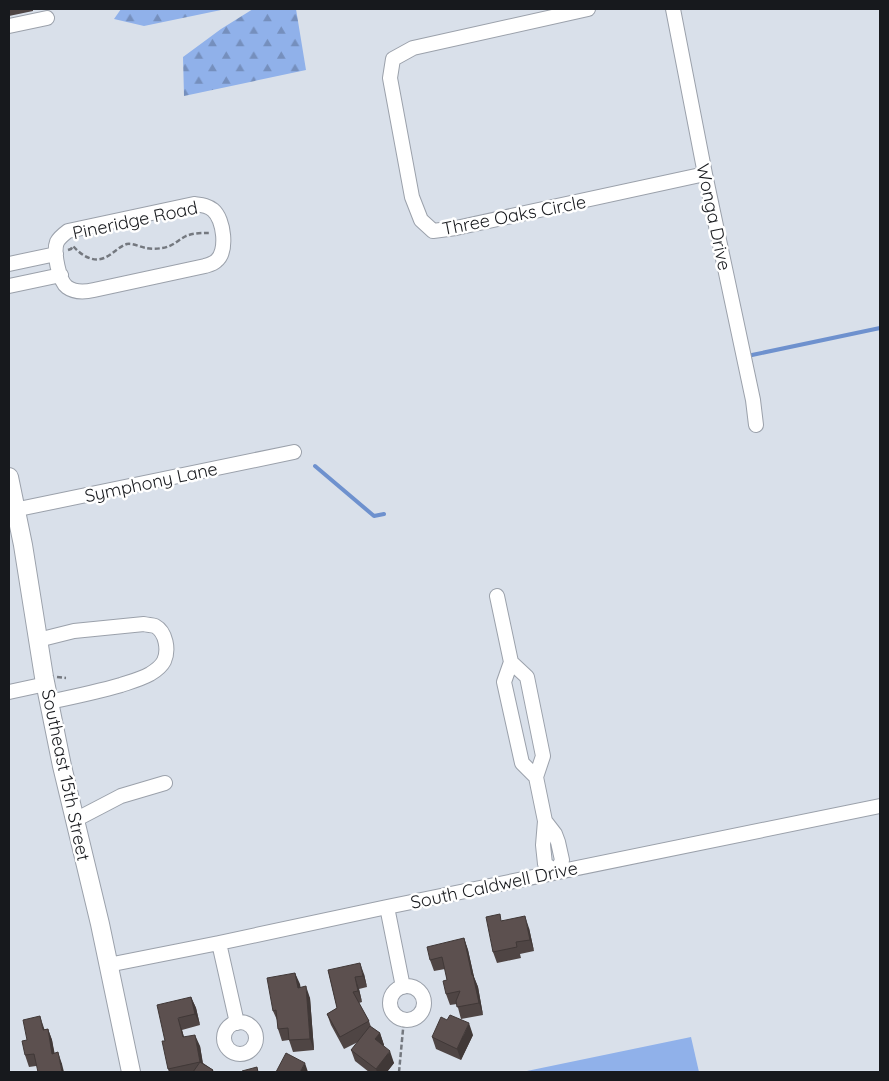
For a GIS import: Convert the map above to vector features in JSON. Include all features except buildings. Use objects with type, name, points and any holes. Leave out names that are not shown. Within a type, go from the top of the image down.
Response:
[{"type":"main road","name":"Southeast 15th Street","points":[[9,476],[12,510],[23,545],[49,702],[62,766],[100,924],[130,1072]]},
{"type":"street","name":"Three Oaks Circle","points":[[588,9],[413,48],[393,60],[390,78],[412,197],[422,220],[433,231],[456,228],[705,174]]},
{"type":"street","name":"Wonga Drive","points":[[673,9],[705,174],[753,400],[756,425]]},
{"type":"street","points":[[9,26],[47,18]]},
{"type":"street","name":"Pineridge Road","points":[[194,204],[205,205],[218,216],[224,241],[223,250],[217,261],[204,266],[82,292],[66,287],[61,275],[60,252],[57,241],[68,231],[194,204]]},
{"type":"street","name":"Pineridge Road","points":[[13,263],[60,252]]},
{"type":"street","points":[[13,263],[23,282]]},
{"type":"street","points":[[9,286],[61,275]]},
{"type":"street","name":"Symphony Lane","points":[[12,510],[294,452]]},
{"type":"street","points":[[497,596],[511,662],[504,682],[522,762],[536,777]]},
{"type":"street","points":[[38,640],[74,631],[144,624],[159,629],[166,647],[166,656],[163,662],[148,675],[105,689],[49,702]]},
{"type":"street","points":[[511,662],[527,677],[543,756],[536,777],[545,821],[542,845],[545,864],[557,872],[562,860],[558,842],[555,834],[545,821]]},
{"type":"street","points":[[9,692],[46,684]]},
{"type":"street","points":[[75,820],[121,796],[165,783]]},
{"type":"street","name":"South Caldwell Drive","points":[[108,965],[387,906],[880,806]]},
{"type":"street","points":[[542,845],[558,842]]},
{"type":"street","points":[[387,906],[403,987]]},
{"type":"street","points":[[219,943],[237,1023]]},
{"type":"street","points":[[403,987],[414,987],[424,999],[422,1010],[415,1018],[404,1019],[395,1014],[391,1001],[395,992],[403,987]]},
{"type":"path","points":[[60,252],[70,250],[73,246],[83,255],[94,260],[103,259],[127,244],[149,249],[164,248],[176,244],[188,235],[209,233]]},
{"type":"path","points":[[399,1072],[404,1019]]},
{"type":"green space","points":[[121,9],[226,9],[144,26],[114,19]]},
{"type":"green space","points":[[253,9],[296,9],[306,70],[184,96],[183,57],[221,29]]},
{"type":"green space","points":[[691,1037],[699,1072],[522,1072]]},
{"type":"waterway","points":[[752,355],[880,328]]},
{"type":"waterway","points":[[315,466],[374,516],[384,514]]}]
